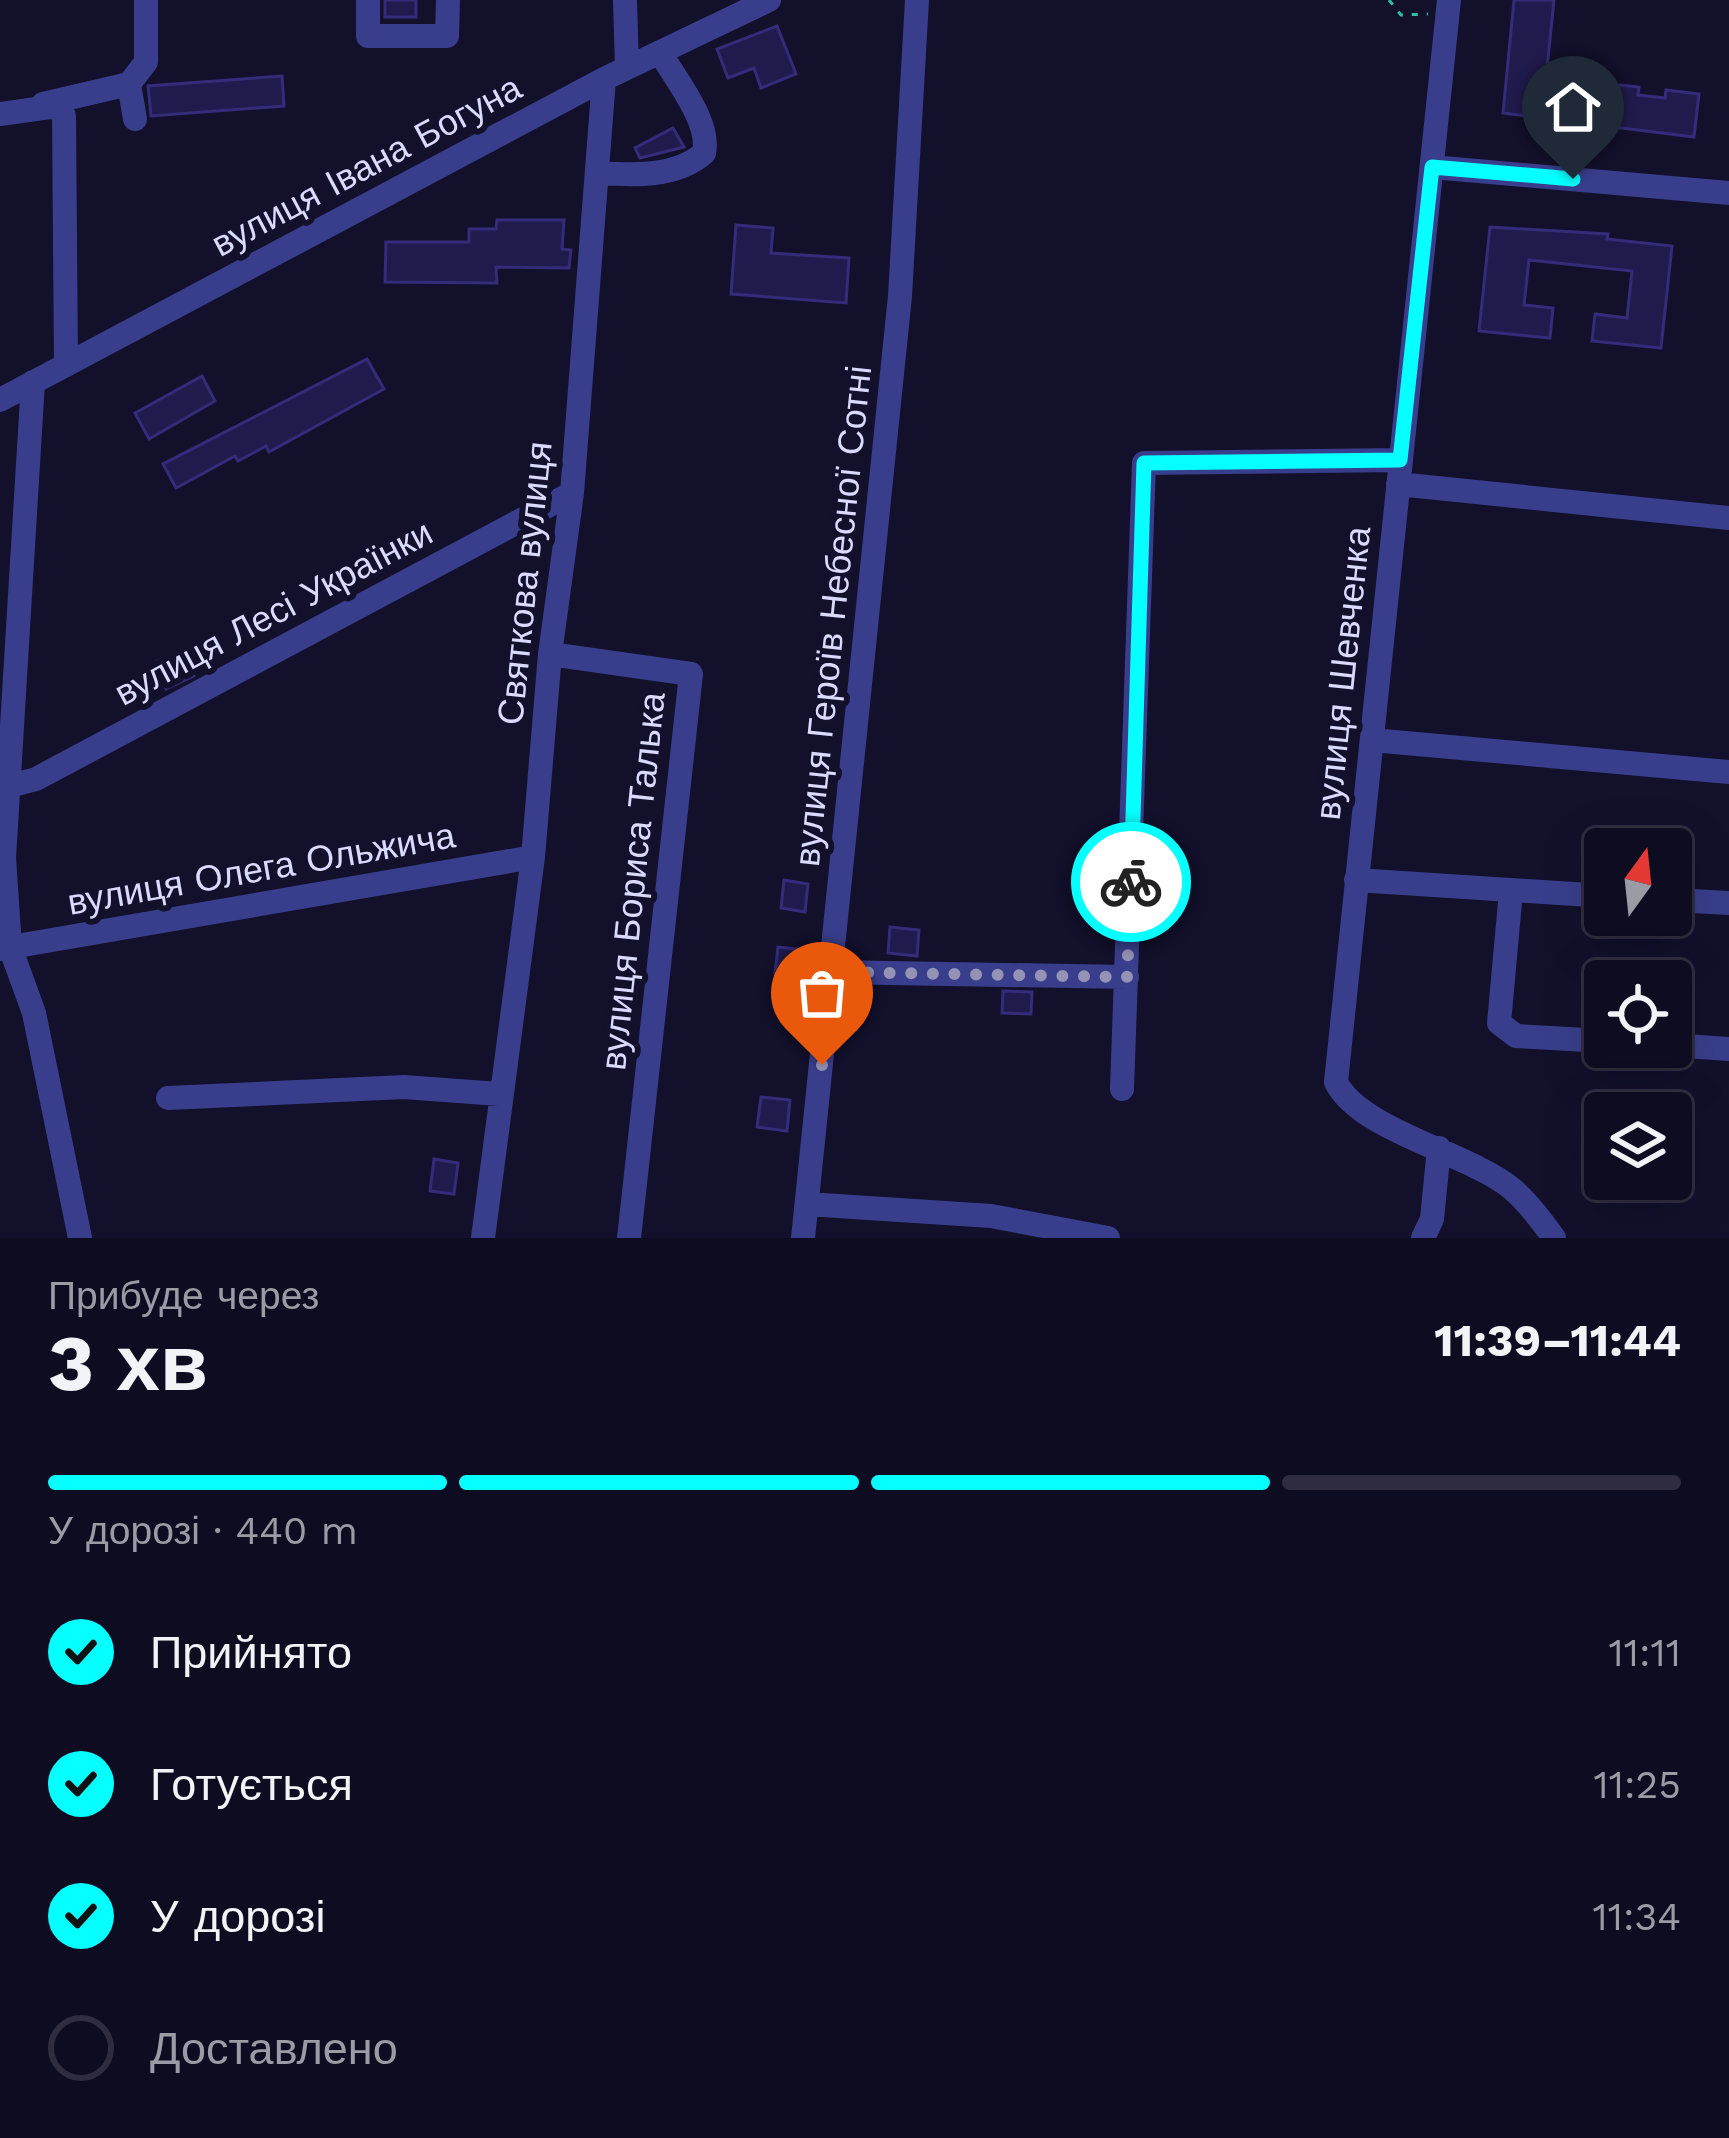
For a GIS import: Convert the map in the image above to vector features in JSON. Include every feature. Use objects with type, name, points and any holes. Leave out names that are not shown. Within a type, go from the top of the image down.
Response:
[{"type":"street","points":[[0,113],[129,84],[146,62],[146,0]]},
{"type":"street","points":[[368,0],[368,36],[447,36],[448,0]]},
{"type":"street","name":"Святкова вулиця","points":[[483,1238],[533,857],[550,654],[572,493],[597,173],[625,0]]},
{"type":"street","name":"вулиця Івана Богуна","points":[[0,400],[616,74],[769,0]]},
{"type":"street","name":"вулиця Героїв Небесної Сотні","points":[[803,1238],[901,296],[916,0]]},
{"type":"street","name":"вулиця Шевченка","points":[[1448,7],[1336,1082],[1343,1096],[1361,1108],[1510,1187],[1554,1238]]},
{"type":"street","points":[[597,173],[646,175],[686,165],[704,153],[706,141],[698,120],[660,52]]},
{"type":"street","points":[[129,84],[135,119]]},
{"type":"street","points":[[43,104],[57,106],[64,116],[66,365]]},
{"type":"street","points":[[1432,167],[1729,193]]},
{"type":"street","points":[[33,382],[3,801],[5,948],[34,1013],[80,1238]]},
{"type":"street","points":[[1122,1089],[1144,463],[1399,472],[1729,518]]},
{"type":"street","name":"вулиця Лесі Українки","points":[[3,801],[36,779],[282,652],[572,493]]},
{"type":"street","name":"вулиця Бориса Талька","points":[[550,654],[691,674],[629,1238]]},
{"type":"street","points":[[1372,740],[1729,772]]},
{"type":"street","name":"вулиця Олега Ольжича","points":[[5,948],[533,857]]},
{"type":"street","points":[[1357,880],[1584,895]]},
{"type":"street","points":[[1511,891],[1498,1023],[1516,1036],[1584,1041]]},
{"type":"street","points":[[1692,901],[1729,903]]},
{"type":"street","points":[[832,972],[1127,977]]},
{"type":"street","points":[[1692,1046],[1729,1048]]},
{"type":"street","points":[[168,1098],[404,1087],[499,1094]]},
{"type":"street","points":[[1424,1238],[1432,1219],[1439,1148]]},
{"type":"street","points":[[807,1204],[991,1216],[1108,1238]]},
{"type":"path","points":[[1389,0],[1401,15],[1448,7]]},
{"type":"building","points":[[385,0],[416,0],[416,17],[385,17]]},
{"type":"building","points":[[1514,0],[1554,0],[1542,118],[1503,113]]},
{"type":"building","points":[[777,26],[796,74],[761,88],[754,68],[728,78],[717,49]]},
{"type":"building","points":[[282,76],[284,106],[151,116],[148,86]]},
{"type":"building","points":[[1610,84],[1639,87],[1638,95],[1665,98],[1666,90],[1699,94],[1694,137],[1605,126]]},
{"type":"building","points":[[673,128],[684,147],[640,158],[635,148]]},
{"type":"building","points":[[497,220],[564,220],[562,249],[571,250],[569,268],[496,267],[497,283],[385,282],[386,242],[469,242],[469,229],[496,229]]},
{"type":"building","points":[[736,225],[773,228],[771,253],[849,258],[846,303],[731,294]]},
{"type":"building","points":[[1490,227],[1608,234],[1607,239],[1672,246],[1661,348],[1592,341],[1595,314],[1627,318],[1632,271],[1529,260],[1524,305],[1553,308],[1550,338],[1479,331]]},
{"type":"building","points":[[367,359],[384,389],[269,452],[266,446],[238,461],[235,456],[176,488],[163,464]]},
{"type":"building","points":[[202,376],[215,401],[149,439],[135,413]]},
{"type":"building","points":[[187,653],[194,676],[166,689],[157,661]]},
{"type":"building","points":[[784,880],[808,884],[805,912],[781,908]]},
{"type":"building","points":[[890,927],[919,930],[917,956],[888,953]]},
{"type":"building","points":[[778,947],[805,950],[802,976],[775,973]]},
{"type":"building","points":[[1003,991],[1032,992],[1031,1014],[1002,1013]]},
{"type":"building","points":[[761,1097],[790,1100],[787,1131],[757,1127]]},
{"type":"building","points":[[434,1159],[458,1163],[454,1194],[430,1191]]},
{"type":"way so far","points":[[822,1065],[832,972],[1127,977],[1131,882]]},
{"type":"route","points":[[1131,882],[1144,463],[1400,460],[1432,167],[1573,179]]}]
